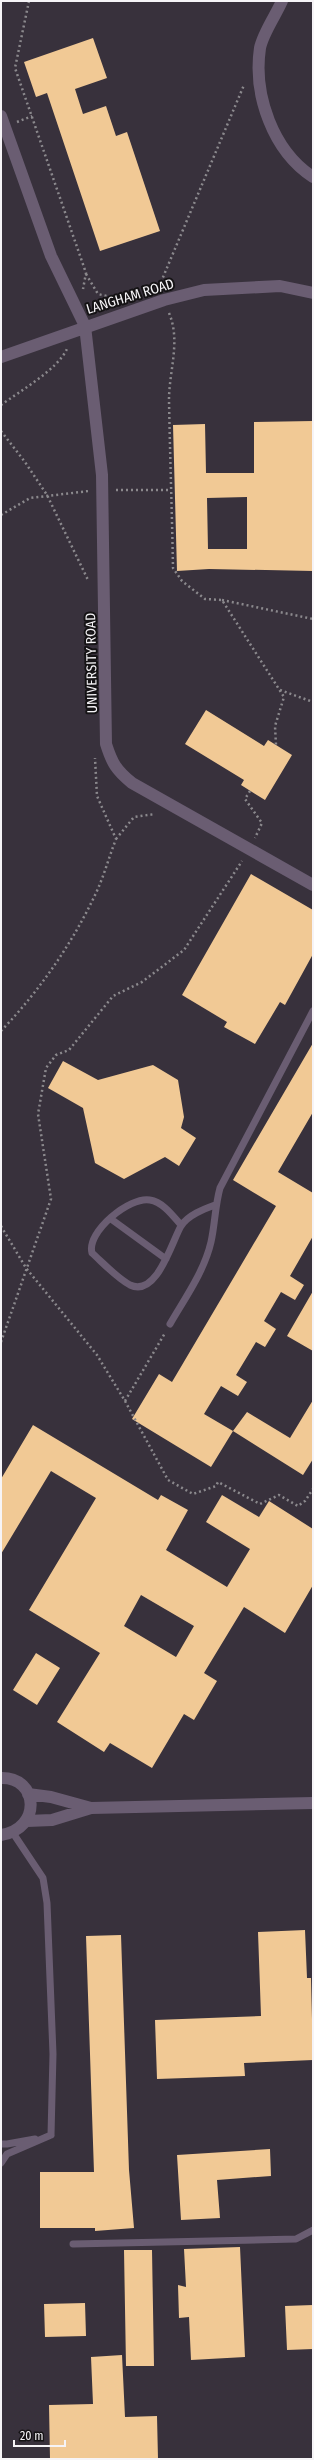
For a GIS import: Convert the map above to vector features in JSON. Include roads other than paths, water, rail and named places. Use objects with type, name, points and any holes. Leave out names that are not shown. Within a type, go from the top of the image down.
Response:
[{"type":"street","points":[[282,1],[260,47],[260,72],[263,102],[273,134],[290,157],[313,177]]},
{"type":"street","name":"LANGHAM ROAD","points":[[1,116],[47,245],[80,328],[164,300],[204,290],[257,286],[280,286],[313,293]]},
{"type":"street","points":[[1,357],[80,328]]},
{"type":"street","name":"UNIVERSITY ROAD","points":[[80,328],[102,490],[106,744],[118,771],[132,783],[312,882]]},
{"type":"street","points":[[1,1778],[18,1783],[28,1794],[31,1805],[27,1821]]},
{"type":"street","points":[[28,1794],[51,1797],[91,1808]]},
{"type":"street","points":[[7,1834],[27,1821],[52,1820],[91,1808],[313,1803]]},
{"type":"lane","points":[[170,1324],[198,1276],[211,1242],[215,1205],[220,1188],[313,1011]]},
{"type":"lane","points":[[181,1225],[161,1205],[148,1199],[129,1205],[100,1228],[92,1239],[90,1247],[92,1253],[131,1286],[145,1286],[150,1282],[166,1259],[181,1225],[201,1210],[215,1205]]},
{"type":"lane","points":[[111,1219],[166,1259]]},
{"type":"lane","points":[[7,1834],[43,1878],[47,1903],[53,2054],[51,2135]]},
{"type":"lane","points":[[1,2144],[51,2135]]},
{"type":"lane","points":[[1,2163],[7,2154],[51,2135]]},
{"type":"lane","points":[[73,2244],[296,2239],[313,2230]]}]
